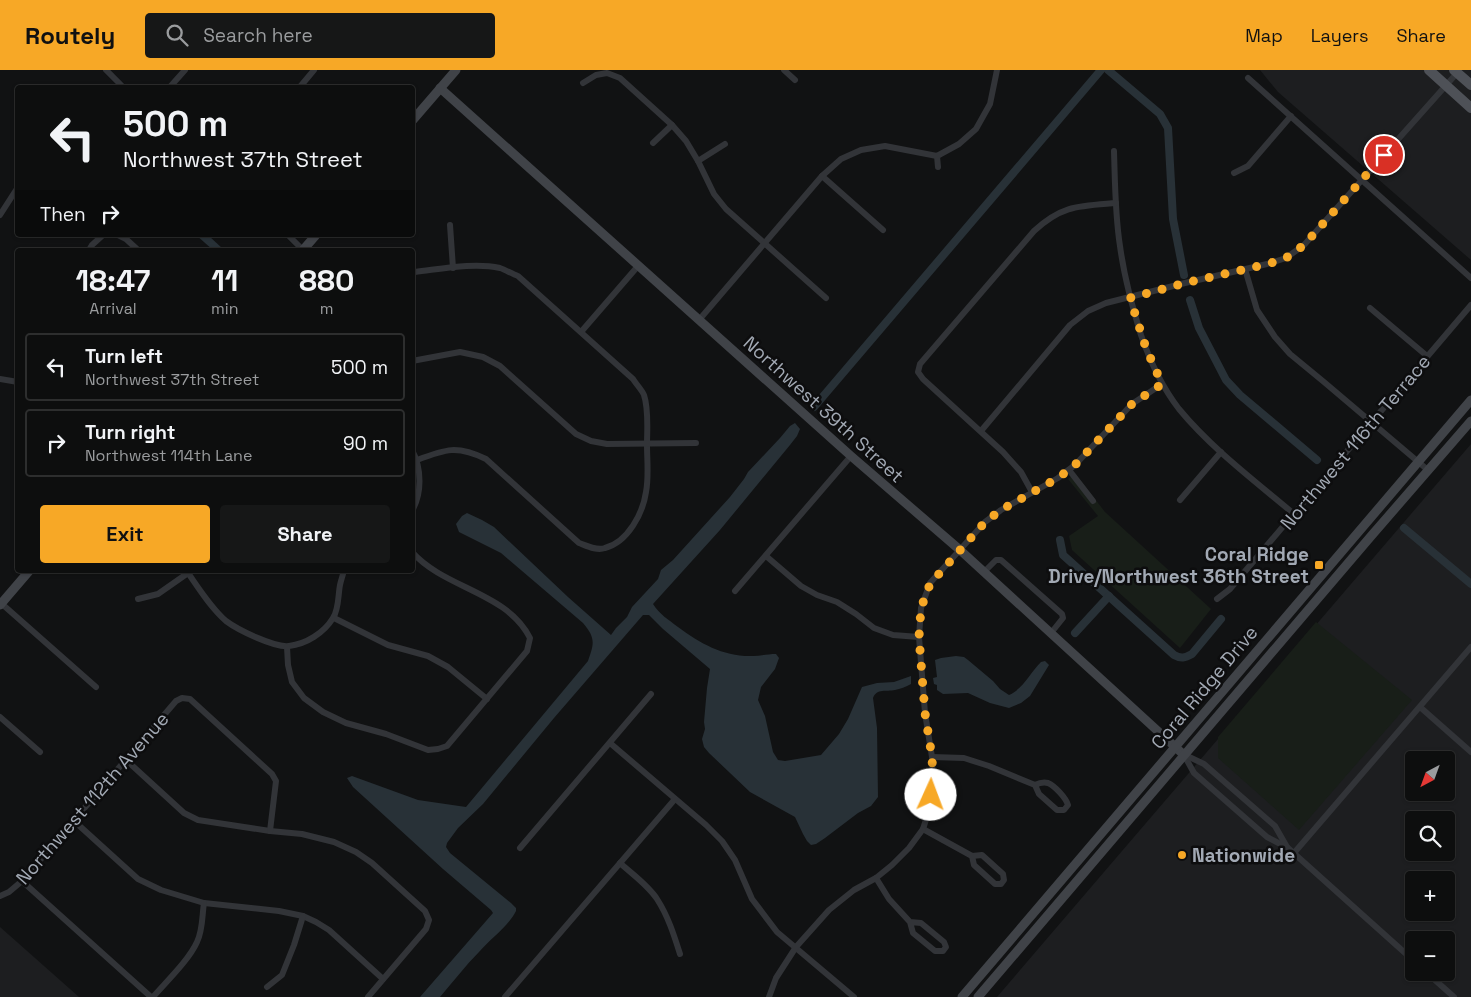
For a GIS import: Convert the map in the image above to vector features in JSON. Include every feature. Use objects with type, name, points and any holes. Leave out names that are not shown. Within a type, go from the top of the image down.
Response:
[{"type":"main road","points":[[415,117],[456,70]]},
{"type":"main road","points":[[1429,70],[1471,108]]},
{"type":"main road","points":[[1456,71],[1471,85]]},
{"type":"main road","name":"Northwest 39th Street","points":[[440,88],[851,456],[960,550],[1184,755]]},
{"type":"main road","points":[[305,248],[314,237]]},
{"type":"main road","name":"Coral Ridge Drive","points":[[962,997],[1471,400]]},
{"type":"main road","name":"Coral Ridge Drive","points":[[978,997],[1471,421]]},
{"type":"main road","points":[[1,604],[27,573]]},
{"type":"main road","points":[[1313,605],[1313,594],[1318,578]]},
{"type":"street","points":[[106,70],[121,85]]},
{"type":"street","points":[[172,85],[185,70]]},
{"type":"street","points":[[302,85],[314,70]]},
{"type":"street","points":[[784,70],[795,80]]},
{"type":"street","points":[[699,320],[822,176],[841,159],[860,150],[885,146],[937,156],[959,144],[976,129],[990,104],[997,70]]},
{"type":"street","points":[[980,431],[1070,325],[1088,311],[1106,304],[1286,258],[1304,245],[1446,85],[1456,71]]},
{"type":"street","points":[[583,83],[596,75],[607,73],[620,78],[672,125],[686,141],[714,194],[726,208],[826,298]]},
{"type":"street","points":[[1248,78],[1471,278]]},
{"type":"street","points":[[1234,173],[1248,166],[1291,116]]},
{"type":"street","points":[[653,143],[672,125]]},
{"type":"street","points":[[698,161],[725,144]]},
{"type":"street","points":[[1114,151],[1120,245],[1130,298],[1146,348],[1162,384],[1178,408],[1196,429],[1294,514]]},
{"type":"street","points":[[937,156],[938,167]]},
{"type":"street","points":[[822,176],[883,230]]},
{"type":"street","points":[[0,215],[15,192]]},
{"type":"street","points":[[1032,492],[1022,472],[1004,452],[923,379],[918,372],[920,364],[1046,219],[1077,206],[1116,203]]},
{"type":"street","points":[[450,225],[453,268]]},
{"type":"street","points":[[90,248],[101,237]]},
{"type":"street","points":[[122,237],[136,248]]},
{"type":"street","points":[[290,237],[301,248]]},
{"type":"street","points":[[415,272],[482,266],[500,268],[518,276],[633,379],[644,394],[647,411],[647,490],[642,509],[635,523],[626,534],[615,544],[604,549],[592,548],[579,543],[486,459],[470,452],[455,450],[439,452],[418,460]]},
{"type":"street","points":[[581,332],[638,266]]},
{"type":"street","points":[[1245,270],[1258,310],[1275,338],[1290,354],[1429,471]]},
{"type":"street","name":"Northwest 116th Terrace","points":[[1217,599],[1230,590],[1471,305]]},
{"type":"street","points":[[1370,308],[1427,356]]},
{"type":"street","points":[[415,360],[460,352],[483,357],[500,366],[576,434],[592,441],[607,444],[696,443]]},
{"type":"street","points":[[0,379],[15,382]]},
{"type":"street","points":[[769,997],[776,978],[796,947],[829,910],[854,890],[876,878],[892,865],[909,848],[922,829],[930,807],[933,783],[919,637],[921,608],[930,584],[985,522],[1001,510],[1069,470],[1132,404],[1162,384]]},
{"type":"street","points":[[1180,500],[1221,452]]},
{"type":"street","points":[[415,455],[418,460],[420,490],[415,503]]},
{"type":"street","points":[[736,592],[851,456]]},
{"type":"street","points":[[1069,470],[1093,501]]},
{"type":"street","points":[[287,646],[288,665],[292,682],[304,698],[323,712],[346,723],[386,734],[428,750],[447,746],[527,651],[530,638],[525,628],[509,612],[484,595],[445,577],[415,555]]},
{"type":"street","points":[[766,556],[801,586],[816,595],[837,602],[874,628],[893,635],[919,637]]},
{"type":"street","points":[[984,572],[996,560],[1001,560],[1062,614],[1063,618],[1051,633]]},
{"type":"street","points":[[138,599],[158,594],[186,573]]},
{"type":"street","points":[[188,573],[210,604],[227,621],[256,638],[287,646],[304,642],[318,634],[334,618],[343,573]]},
{"type":"street","points":[[1,604],[96,687]]},
{"type":"street","points":[[334,618],[388,645],[428,656],[448,667],[487,699]]},
{"type":"street","points":[[1294,854],[1471,647]]},
{"type":"street","points":[[520,848],[651,694]]},
{"type":"street","name":"Northwest 112th Avenue","points":[[0,896],[9,892],[22,881],[125,759],[176,701],[182,698],[190,699],[272,774],[276,781],[270,831]]},
{"type":"street","points":[[1420,707],[1471,752]]},
{"type":"street","points":[[0,717],[40,752]]},
{"type":"street","points":[[610,743],[706,825],[735,860],[750,896],[777,932],[854,997]]},
{"type":"street","name":"Northwest 39th Street","points":[[1184,755],[1194,773],[1267,837],[1288,848]]},
{"type":"street","name":"Northwest 39th Street","points":[[1184,755],[1204,764],[1274,826],[1294,854],[1405,953]]},
{"type":"street","points":[[932,757],[964,758],[1035,785],[1041,783],[1048,784],[1066,799],[1068,805],[1064,810],[1057,810],[1039,794],[1035,785]]},
{"type":"street","points":[[125,759],[184,813],[198,820],[302,834],[334,842],[356,852],[372,863],[425,910],[429,920],[426,929],[368,997]]},
{"type":"street","points":[[505,997],[675,798]]},
{"type":"street","points":[[74,820],[138,879],[161,890],[204,903],[279,911],[303,916],[329,930],[383,979]]},
{"type":"street","points":[[922,829],[972,856],[982,855],[1003,874],[1004,880],[1002,884],[995,884],[974,865],[972,856]]},
{"type":"street","points":[[620,863],[643,883],[656,898],[665,912],[680,954]]},
{"type":"street","points":[[876,878],[889,899],[910,922],[913,933],[934,951],[943,951],[946,947],[944,942],[921,923],[910,922]]},
{"type":"street","points":[[22,881],[152,997],[192,951],[198,940],[204,903]]},
{"type":"street","points":[[267,987],[282,975],[303,916]]},
{"type":"street","points":[[1436,981],[1454,997]]},
{"type":"shaded area","points":[[1260,70],[1471,70],[1471,260],[1278,92]]},
{"type":"shaded area","points":[[198,237],[210,237],[222,248],[211,248]]},
{"type":"shaded area","points":[[795,423],[800,429],[790,445],[720,530],[653,604],[661,614],[678,627],[695,639],[713,648],[742,656],[776,654],[779,658],[775,669],[761,687],[758,700],[765,716],[773,752],[778,760],[785,761],[821,755],[839,734],[862,687],[877,683],[894,682],[911,676],[911,684],[897,690],[879,692],[873,698],[877,728],[878,797],[871,806],[858,813],[816,844],[811,845],[795,817],[750,792],[704,747],[702,739],[705,729],[704,722],[710,669],[649,615],[643,615],[483,804],[458,828],[447,843],[446,847],[450,853],[511,903],[516,908],[516,911],[508,923],[474,957],[440,997],[420,997],[493,913],[353,787],[347,778],[352,776],[418,800],[466,807],[588,661],[593,641],[583,623],[501,553],[459,532],[456,524],[467,513],[494,527],[611,635],[627,617],[632,607],[658,579],[661,570],[673,560],[730,497],[748,472],[790,426]]},
{"type":"shaded area","points":[[1471,444],[1471,997],[997,997]]},
{"type":"shaded area","points":[[1075,473],[1105,512],[1211,609],[1180,648],[1072,550],[1069,536],[1098,516],[1068,479]]},
{"type":"shaded area","points":[[1316,622],[1412,700],[1299,830],[1218,758],[1218,737]]},
{"type":"shaded area","points":[[956,656],[964,657],[1009,695],[1022,685],[1041,662],[1045,661],[1049,665],[1030,696],[1021,703],[1009,708],[990,703],[968,693],[943,694],[937,690],[937,685],[934,684],[933,678],[937,677],[935,660]]},
{"type":"shaded area","points":[[0,927],[79,997],[0,997]]},
{"type":"waterway","points":[[814,407],[1101,70]]},
{"type":"waterway","points":[[1108,70],[1160,114],[1168,128],[1173,219],[1184,275]]},
{"type":"waterway","points":[[1190,300],[1199,328],[1226,380],[1240,395],[1317,460]]},
{"type":"waterway","points":[[1404,528],[1471,584]]},
{"type":"waterway","points":[[1060,540],[1063,555],[1176,656],[1183,657],[1192,654],[1221,619]]},
{"type":"waterway","points":[[1075,633],[1109,596]]},
{"type":"place","name":"Coral Ridge Drive/Northwest 36th Street","points":[[1319,565]]},
{"type":"place","name":"Nationwide","points":[[1182,855]]},
{"type":"route","points":[[931,795],[933,783],[932,757],[925,713],[919,637],[921,608],[930,584],[985,522],[1001,510],[1058,478],[1075,465],[1112,423],[1132,404],[1162,384],[1146,348],[1130,298],[1286,258],[1304,245],[1384,155]]}]
